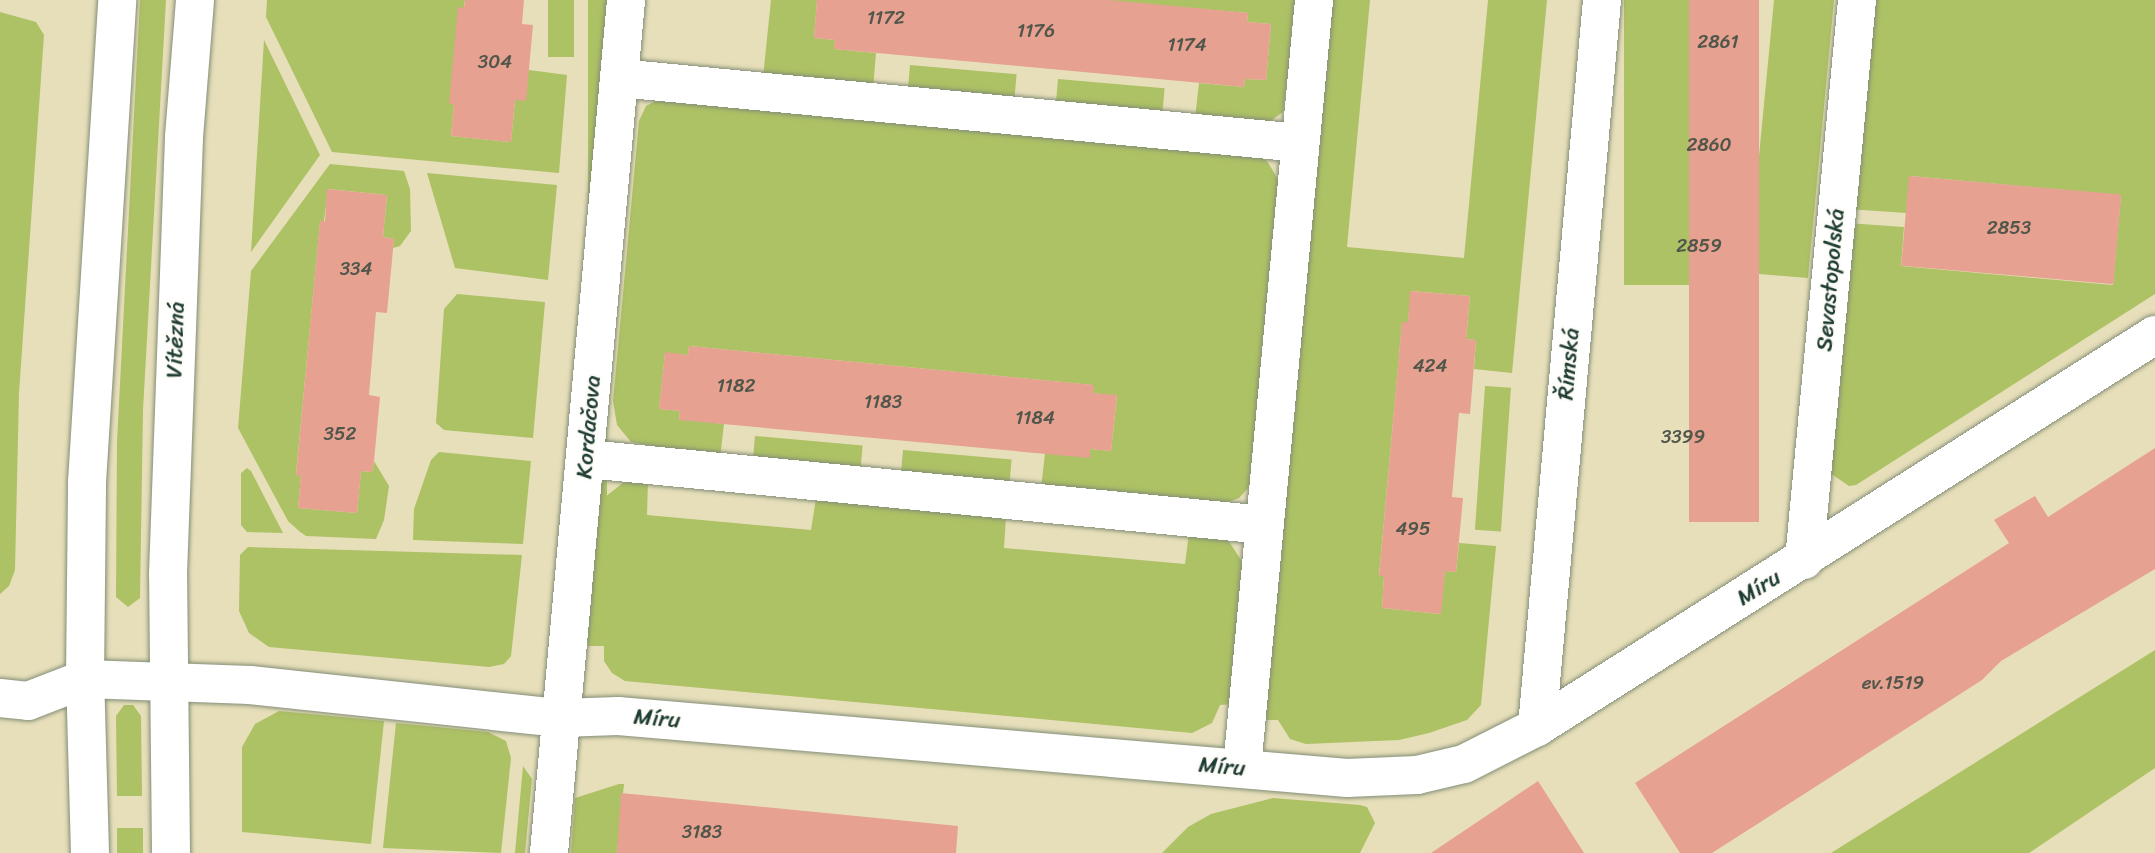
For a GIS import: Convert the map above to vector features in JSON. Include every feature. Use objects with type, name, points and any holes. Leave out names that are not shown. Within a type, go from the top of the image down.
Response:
[{"type":"street","points":[[90,853],[85,679],[93,330],[117,0]]},
{"type":"street","name":"Vítězná","points":[[171,853],[169,681],[184,137],[195,0]]},
{"type":"street","name":"Kordačova","points":[[550,853],[626,0]]},
{"type":"street","points":[[1242,768],[1314,0]]},
{"type":"street","name":"Římská","points":[[1537,727],[1602,0]]},
{"type":"street","name":"Sevastopolská","points":[[1804,560],[1857,0]]},
{"type":"street","points":[[618,78],[1300,143]]},
{"type":"street","name":"Míru","points":[[169,681],[250,685],[560,718],[618,716],[1347,778],[1406,777],[1464,764],[1537,727],[2155,335]]},
{"type":"street","points":[[587,459],[1265,525]]},
{"type":"street","points":[[0,698],[27,701],[85,679],[169,681]]},
{"type":"green space","points":[[140,0],[166,0],[143,410],[140,598],[128,607],[116,597],[117,441]]},
{"type":"green space","points":[[267,0],[465,0],[450,104],[454,104],[451,136],[511,142],[515,100],[529,70],[567,75],[559,173],[332,152],[266,17]]},
{"type":"green space","points":[[548,0],[574,0],[574,57],[548,57]]},
{"type":"green space","points":[[588,0],[607,0],[607,646],[588,646]]},
{"type":"green space","points":[[771,0],[817,0],[814,38],[835,40],[834,49],[876,53],[873,89],[763,77]]},
{"type":"green space","points":[[1099,0],[1298,0],[1283,112],[1269,122],[1195,118],[1199,83],[1244,87],[1245,79],[1266,80],[1271,24],[1247,22],[1248,13]]},
{"type":"green space","points":[[1328,0],[1370,0],[1347,247],[1464,258],[1488,0],[1547,0],[1512,373],[1474,369],[1476,340],[1466,339],[1470,296],[1411,291],[1408,322],[1402,323],[1379,575],[1384,576],[1382,608],[1440,614],[1445,571],[1456,572],[1459,543],[1496,546],[1481,705],[1467,720],[1399,740],[1306,744],[1290,739],[1278,720],[1264,720]]},
{"type":"green space","points":[[1624,0],[1690,0],[1690,285],[1624,285]]},
{"type":"green space","points":[[1774,0],[1834,0],[1808,278],[1759,274],[1756,303],[1745,302]]},
{"type":"green space","points":[[1867,0],[2155,0],[2155,294],[1856,485],[1849,486],[1830,473],[1847,223],[1904,227],[1901,266],[2113,285],[2121,195],[1910,176],[1906,213],[1848,209]]},
{"type":"green space","points":[[0,12],[36,22],[44,35],[19,393],[15,570],[9,586],[0,594]]},
{"type":"green space","points":[[264,40],[320,155],[251,252]]},
{"type":"green space","points":[[910,65],[1017,74],[1014,100],[908,91]]},
{"type":"green space","points":[[1058,79],[1165,88],[1162,114],[1056,105]]},
{"type":"green space","points":[[659,99],[1259,156],[1267,161],[1281,184],[1251,485],[1239,498],[1223,504],[1041,489],[1045,453],[1090,457],[1090,449],[1111,451],[1117,396],[1093,393],[1093,385],[689,346],[688,355],[665,353],[659,409],[680,411],[679,419],[724,424],[720,459],[631,442],[617,425],[613,401],[639,121],[646,106]]},
{"type":"green space","points":[[330,164],[404,171],[410,189],[411,231],[400,246],[393,248],[394,239],[383,237],[387,195],[328,189],[324,221],[320,222],[296,474],[301,476],[298,508],[357,513],[361,471],[372,472],[374,461],[389,486],[384,520],[376,539],[306,536],[299,531],[288,521],[238,428],[251,271]]},
{"type":"green space","points":[[427,173],[557,185],[548,280],[455,268]]},
{"type":"green space","points":[[457,294],[545,302],[533,438],[444,430],[436,423],[444,309]]},
{"type":"green space","points":[[1485,386],[1511,388],[1501,531],[1475,530]]},
{"type":"green space","points":[[755,436],[863,445],[860,471],[753,462]]},
{"type":"green space","points":[[903,450],[1012,459],[1009,485],[901,476]]},
{"type":"green space","points":[[439,452],[531,461],[523,544],[413,540],[414,509],[431,460]]},
{"type":"green space","points":[[247,468],[283,533],[247,532],[241,525],[241,473]]},
{"type":"green space","points":[[624,482],[648,482],[647,515],[811,530],[816,498],[1006,516],[1004,548],[1185,564],[1189,533],[1228,540],[1245,566],[1233,704],[1220,705],[1212,723],[1192,733],[625,681],[612,673],[604,661],[604,633],[591,631],[605,497]]},
{"type":"green space","points":[[248,547],[522,555],[511,656],[504,664],[489,667],[269,647],[249,633],[239,611],[240,555]]},
{"type":"green space","points":[[2155,650],[2155,768],[2029,853],[1831,853]]},
{"type":"green space","points":[[124,705],[133,705],[141,716],[142,796],[117,796],[116,716]]},
{"type":"green space","points":[[279,711],[384,721],[371,844],[242,832],[242,747],[255,724]]},
{"type":"green space","points":[[396,723],[488,732],[506,741],[511,758],[501,853],[383,848]]},
{"type":"green space","points":[[523,766],[532,779],[525,853],[515,853]]},
{"type":"green space","points":[[624,784],[617,853],[571,853],[575,798]]},
{"type":"green space","points":[[1273,798],[1360,805],[1367,807],[1375,823],[1360,853],[1162,853],[1188,827],[1211,814]]},
{"type":"green space","points":[[117,828],[143,828],[143,853],[117,853]]},
{"type":"building","points":[[465,0],[524,0],[522,24],[533,25],[526,101],[515,100],[511,142],[451,136],[454,104],[449,104],[458,7],[464,8]]},
{"type":"building","points":[[817,0],[1109,0],[1248,13],[1247,22],[1271,24],[1266,80],[1245,79],[1244,87],[834,49],[835,40],[814,38]]},
{"type":"building","points":[[1689,0],[1759,0],[1759,522],[1689,522]]},
{"type":"building","points":[[1909,176],[2121,195],[2113,284],[1901,266]]},
{"type":"building","points":[[327,189],[387,195],[383,237],[394,239],[387,313],[376,312],[369,395],[380,397],[374,461],[372,472],[361,471],[357,513],[298,508],[301,476],[296,475],[320,221],[325,221]]},
{"type":"building","points":[[1410,291],[1470,296],[1466,339],[1476,340],[1470,414],[1459,413],[1452,497],[1463,498],[1456,572],[1445,571],[1441,614],[1382,608],[1384,576],[1379,576],[1402,322],[1408,322]]},
{"type":"building","points":[[689,346],[1094,385],[1093,393],[1117,395],[1111,451],[1090,449],[1090,458],[679,420],[680,411],[659,409],[665,352],[688,355]]},
{"type":"building","points":[[2155,448],[2155,569],[2001,661],[1982,680],[1712,853],[1680,853],[1635,783],[2009,543],[1994,520],[2035,496],[2048,517]]},
{"type":"building","points":[[1538,781],[1584,853],[1431,853],[1498,808]]},
{"type":"building","points":[[621,793],[958,826],[956,853],[617,853]]}]
